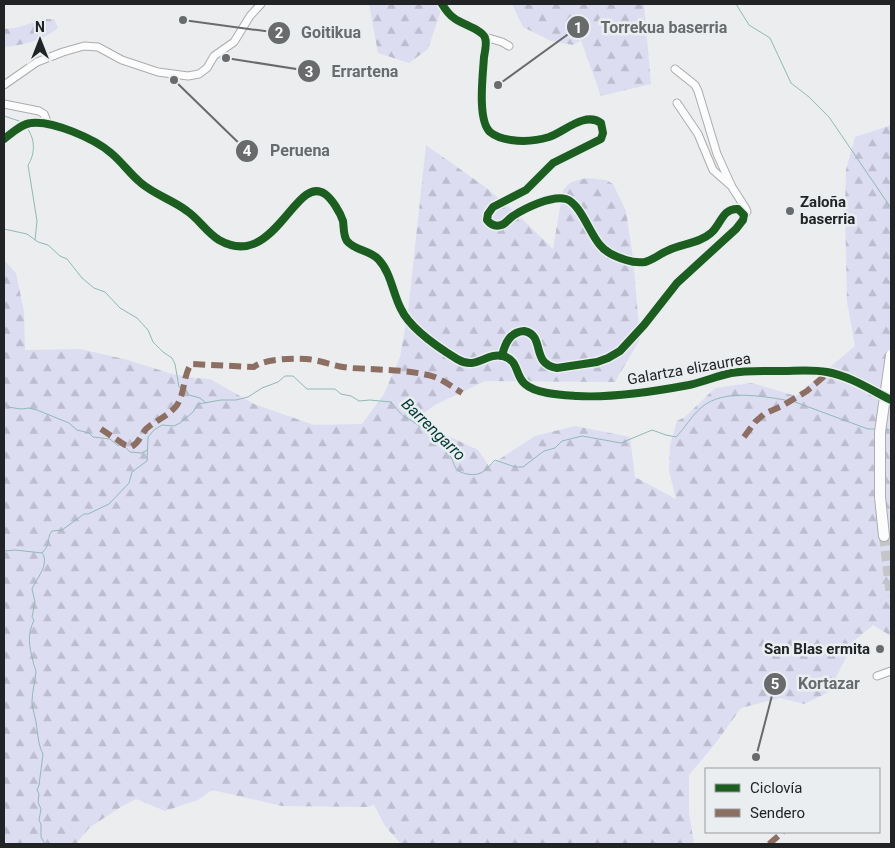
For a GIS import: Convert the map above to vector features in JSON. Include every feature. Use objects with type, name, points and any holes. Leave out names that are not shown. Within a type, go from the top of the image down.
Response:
[{"type":"highway","points":[[884,536],[880,497],[880,432],[891,355]]},
{"type":"street","points":[[4,85],[37,62],[84,46],[98,47],[122,60],[155,71],[188,76],[199,74],[206,68],[214,56],[234,42],[250,16],[261,4]]},
{"type":"street","points":[[442,4],[452,17],[485,36],[509,46]]},
{"type":"street","points":[[485,36],[483,114],[486,126],[491,133],[504,139],[528,141],[547,137],[561,132],[580,121],[591,119],[601,123],[603,133],[601,140],[553,163],[526,190],[493,208],[488,214],[488,220],[495,226],[503,225],[521,212],[550,200],[566,199],[576,206],[594,237],[607,252],[630,261],[643,262],[708,236],[725,213],[731,209],[738,209],[744,215],[747,212],[732,187],[717,154],[698,91],[695,86],[675,69]]},
{"type":"street","points":[[677,103],[698,134],[713,170],[732,187]]},
{"type":"street","points":[[4,104],[39,111],[44,114],[48,124]]},
{"type":"street","points":[[4,139],[20,127],[30,123],[48,124],[78,135],[107,150],[140,183],[188,212],[216,238],[231,244],[245,245],[257,242],[272,233],[298,200],[315,191],[322,192],[339,212],[346,240],[354,247],[372,254],[381,262],[401,310],[414,326],[440,347],[465,363],[474,364],[502,356]]},
{"type":"street","name":"Galartza elizaurrea","points":[[744,215],[743,220],[736,228],[677,283],[644,325],[613,356],[597,362],[557,368],[551,367],[543,361],[532,335],[528,332],[520,331],[508,339],[502,356],[517,367],[526,385],[545,392],[563,395],[595,397],[657,390],[690,385],[729,374],[752,370],[808,370],[829,372],[842,376],[891,400]]},
{"type":"street","points":[[878,676],[891,671]]},
{"type":"green space","points":[[369,4],[443,4],[428,49],[409,63],[378,53]]},
{"type":"green space","points":[[512,4],[644,4],[651,84],[601,96],[581,40],[573,45],[551,41],[523,27]]},
{"type":"green space","points":[[46,19],[54,19],[58,28],[32,42],[4,47],[4,29],[15,28]]},
{"type":"green space","points":[[891,125],[891,636],[873,625],[854,641],[829,692],[804,704],[780,698],[741,708],[715,744],[689,775],[689,813],[694,844],[401,844],[385,826],[374,805],[367,807],[282,806],[212,790],[198,800],[165,811],[136,799],[90,827],[76,844],[4,844],[4,260],[16,273],[24,312],[25,350],[80,349],[128,360],[172,374],[210,379],[254,404],[314,425],[362,424],[384,394],[400,357],[408,312],[426,145],[488,189],[553,249],[563,190],[571,182],[587,178],[606,180],[613,184],[626,211],[633,258],[640,339],[615,382],[485,381],[435,405],[421,415],[440,432],[478,450],[489,466],[535,436],[575,426],[630,437],[635,477],[676,499],[669,471],[670,445],[677,421],[685,417],[715,388],[752,383],[796,396],[855,346],[847,302],[846,170],[855,137]]},
{"type":"waterway","points":[[736,4],[749,25],[770,38],[791,83],[809,97],[829,117],[891,208]]},
{"type":"waterway","points":[[4,116],[22,122]]},
{"type":"waterway","points":[[26,127],[33,140],[33,150],[28,165],[37,221],[35,240]]},
{"type":"waterway","points":[[4,229],[27,234],[38,242],[48,245],[60,256],[67,259],[82,278],[94,288],[105,292],[120,308],[137,318],[148,330],[153,342],[172,358],[175,364],[179,387],[185,388],[189,395],[200,398],[206,403]]},
{"type":"waterway","name":"Barrengarro","points":[[42,553],[47,546],[52,531],[62,530],[84,514],[109,504],[129,483],[132,472],[147,461],[148,437],[154,430],[162,425],[174,426],[180,423],[193,412],[198,404],[248,397],[262,388],[278,382],[285,376],[293,376],[307,389],[335,389],[341,394],[351,396],[359,401],[391,402],[403,415],[413,421],[440,445],[450,456],[459,471],[472,475],[483,472],[495,460],[515,467],[523,467],[544,451],[555,448],[562,441],[582,436],[621,443],[652,430],[676,437],[702,407],[720,398],[742,395],[785,400]]},
{"type":"waterway","name":"Barrengarro","points":[[795,402],[868,429],[877,429]]},
{"type":"waterway","points":[[8,407],[37,410],[69,423],[77,430],[89,433],[93,437],[110,439],[117,445],[124,446],[130,452],[142,453],[147,450]]},
{"type":"waterway","name":"Barrengarro","points":[[886,430],[891,430]]},
{"type":"waterway","name":"Barrengarro","points":[[4,551],[15,550],[42,553]]},
{"type":"waterway","points":[[43,554],[45,563],[32,589],[35,602],[32,617],[34,620],[29,640],[36,672],[32,706],[43,754],[37,790],[41,809],[39,820],[41,824],[41,837],[45,844]]},
{"type":"tunnel","points":[[884,536],[891,596]]},
{"type":"marked path","points":[[101,429],[125,445],[131,447],[134,445],[146,429],[177,405],[191,364],[254,367],[264,362],[306,359],[345,367],[399,371],[433,376],[462,393]]},
{"type":"marked path","points":[[744,437],[755,422],[764,414],[807,391],[829,372]]},
{"type":"marked path","points":[[769,844],[782,833]]},
{"type":"cycle path","points":[[442,4],[457,20],[480,32],[485,38],[482,107],[483,118],[492,134],[508,140],[530,141],[549,137],[588,119],[601,123],[603,133],[601,139],[553,163],[526,190],[493,207],[488,214],[487,220],[492,224],[497,226],[506,223],[511,217],[539,203],[560,198],[566,199],[576,206],[602,248],[622,259],[633,262],[645,262],[669,250],[707,236],[714,230],[728,211],[738,209],[744,215],[743,220],[736,229],[677,283],[644,325],[620,351],[608,358],[597,362],[557,368],[544,361],[540,356],[535,338],[524,331],[515,334],[509,339],[502,356]]},
{"type":"cycle path","points":[[4,139],[20,127],[31,123],[40,123],[61,127],[95,142],[119,160],[146,187],[191,214],[214,237],[238,246],[255,243],[269,234],[304,197],[314,191],[325,194],[333,202],[340,214],[347,241],[354,247],[372,254],[383,265],[401,309],[418,330],[442,349],[464,362],[476,362],[497,355],[508,358],[512,361],[522,381],[536,390],[577,396],[619,395],[689,385],[737,372],[809,370],[836,374],[891,400]]},
{"type":"place","name":"Goitikua","points":[[183,20]]},
{"type":"place","name":"Errartena","points":[[226,58]]},
{"type":"place","name":"Peruena","points":[[174,80]]},
{"type":"place","name":"Torrekua baserria","points":[[498,85]]},
{"type":"place","name":"Zaloña baserria","points":[[790,211]]},
{"type":"place","name":"San Blas ermita","points":[[880,649]]},
{"type":"place","name":"Kortazar","points":[[756,757]]}]
